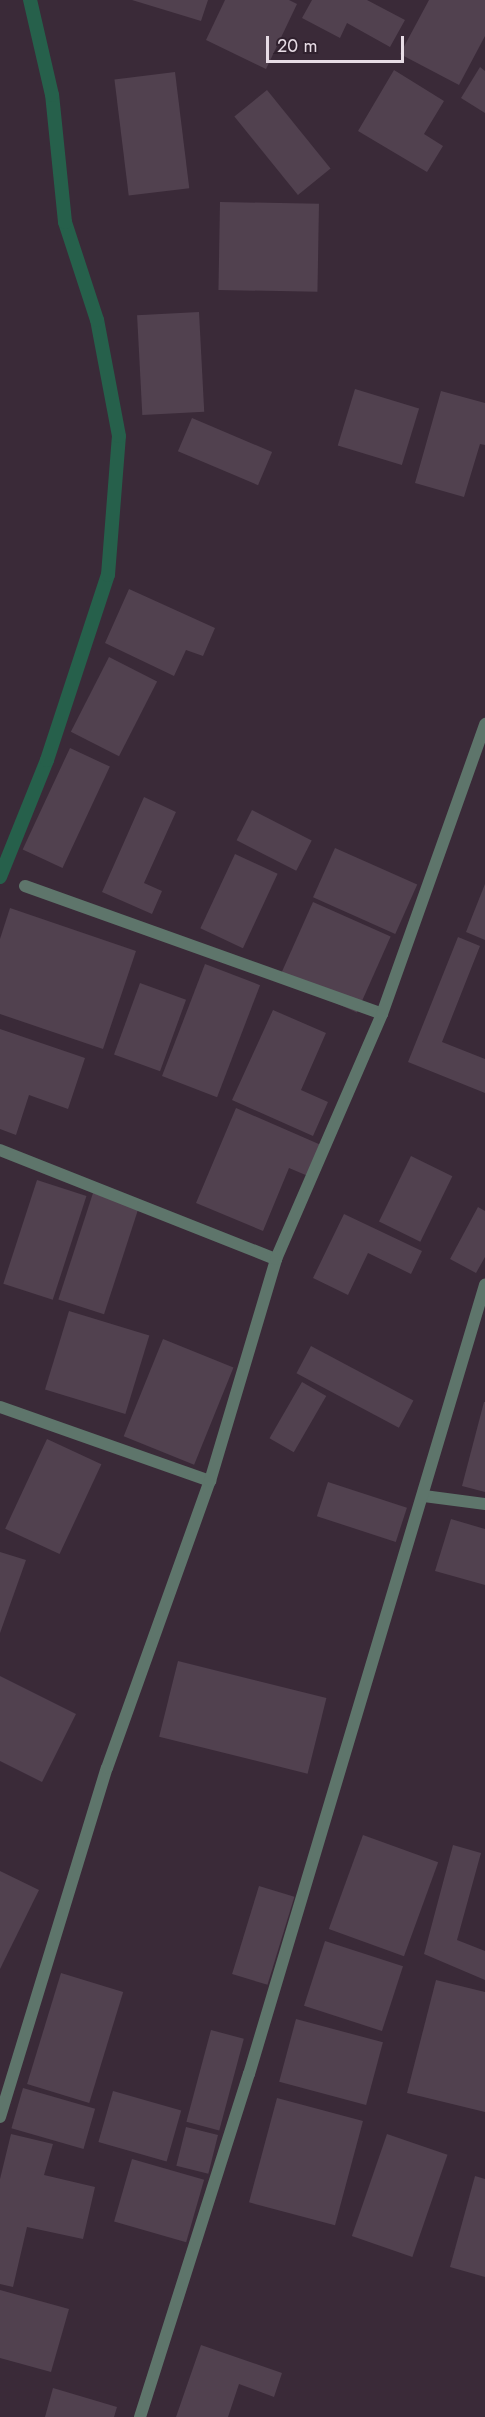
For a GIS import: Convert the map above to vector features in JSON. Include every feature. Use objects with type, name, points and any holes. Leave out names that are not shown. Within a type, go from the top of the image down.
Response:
[{"type":"street","points":[[0,2117],[106,1768],[210,1481],[276,1259],[382,1014],[485,724]]},
{"type":"street","points":[[26,886],[382,1014]]},
{"type":"street","points":[[0,1150],[276,1259]]},
{"type":"street","points":[[140,2417],[424,1496],[485,1285]]},
{"type":"street","points":[[0,1407],[210,1481]]},
{"type":"street","points":[[424,1496],[485,1504]]},
{"type":"building","points":[[132,0],[208,0],[201,21]]},
{"type":"building","points":[[225,0],[289,0],[297,4],[266,69],[206,40]]},
{"type":"building","points":[[312,0],[367,0],[405,20],[390,47],[347,23],[340,38],[302,18]]},
{"type":"building","points":[[429,0],[485,0],[485,36],[459,85],[400,54]]},
{"type":"building","points":[[480,67],[485,71],[485,113],[461,98]]},
{"type":"building","points":[[394,70],[444,101],[424,134],[443,146],[427,172],[358,131]]},
{"type":"building","points":[[175,72],[189,188],[129,196],[114,79]]},
{"type":"building","points":[[267,90],[331,168],[298,195],[234,116]]},
{"type":"building","points":[[220,202],[319,204],[317,292],[218,290]]},
{"type":"building","points":[[199,312],[204,412],[142,415],[137,315]]},
{"type":"building","points":[[355,389],[419,409],[402,465],[338,445]]},
{"type":"building","points":[[441,391],[485,403],[485,445],[480,444],[464,497],[415,483]]},
{"type":"building","points":[[192,418],[272,452],[258,485],[178,451]]},
{"type":"building","points":[[129,589],[215,628],[203,656],[186,650],[174,676],[105,643]]},
{"type":"building","points":[[109,657],[157,682],[119,756],[71,732]]},
{"type":"building","points":[[70,748],[110,767],[63,868],[23,850]]},
{"type":"building","points":[[144,797],[176,812],[144,883],[162,891],[152,914],[102,892]]},
{"type":"building","points":[[252,810],[312,840],[296,871],[237,840]]},
{"type":"building","points":[[335,848],[417,885],[395,934],[313,897]]},
{"type":"building","points":[[235,854],[278,874],[243,948],[200,928]]},
{"type":"building","points":[[485,884],[485,940],[466,932]]},
{"type":"building","points":[[313,902],[391,937],[357,1012],[279,978]]},
{"type":"building","points":[[10,908],[136,951],[103,1049],[0,1014],[0,939]]},
{"type":"building","points":[[458,937],[480,946],[442,1042],[485,1059],[485,1093],[408,1062]]},
{"type":"building","points":[[205,964],[260,985],[217,1097],[162,1076]]},
{"type":"building","points":[[140,983],[186,1000],[160,1071],[114,1054]]},
{"type":"building","points":[[273,1010],[326,1033],[301,1090],[328,1102],[313,1136],[232,1100]]},
{"type":"building","points":[[0,1029],[85,1058],[68,1109],[29,1095],[16,1135],[0,1129]]},
{"type":"building","points":[[236,1108],[321,1145],[308,1176],[289,1168],[263,1231],[196,1203]]},
{"type":"building","points":[[411,1156],[452,1176],[420,1242],[379,1222]]},
{"type":"building","points":[[37,1180],[86,1196],[53,1300],[3,1284]]},
{"type":"building","points":[[93,1193],[139,1208],[104,1314],[58,1300]]},
{"type":"building","points":[[478,1207],[485,1211],[485,1257],[476,1273],[450,1259]]},
{"type":"building","points":[[344,1214],[422,1251],[411,1274],[368,1253],[348,1295],[313,1278]]},
{"type":"building","points":[[69,1311],[149,1336],[125,1414],[45,1389]]},
{"type":"building","points":[[163,1339],[233,1367],[194,1465],[124,1436]]},
{"type":"building","points":[[311,1346],[413,1400],[399,1428],[296,1373]]},
{"type":"building","points":[[302,1382],[326,1396],[294,1452],[269,1438]]},
{"type":"building","points":[[485,1402],[485,1492],[462,1486]]},
{"type":"building","points":[[47,1439],[101,1464],[60,1554],[5,1529]]},
{"type":"building","points":[[328,1482],[407,1508],[396,1542],[317,1516]]},
{"type":"building","points":[[451,1519],[485,1529],[485,1585],[435,1571]]},
{"type":"building","points":[[0,1552],[26,1560],[0,1633]]},
{"type":"building","points":[[178,1661],[326,1698],[308,1774],[159,1737]]},
{"type":"building","points":[[0,1676],[76,1714],[42,1782],[0,1761]]},
{"type":"building","points":[[363,1835],[438,1862],[404,1956],[329,1929]]},
{"type":"building","points":[[453,1845],[481,1853],[457,1940],[485,1951],[485,1980],[424,1954]]},
{"type":"building","points":[[0,1871],[39,1890],[0,1969]]},
{"type":"building","points":[[259,1886],[294,1897],[267,1985],[232,1974]]},
{"type":"building","points":[[325,1941],[403,1966],[382,2031],[304,2006]]},
{"type":"building","points":[[61,1973],[123,1992],[89,2103],[27,2084]]},
{"type":"building","points":[[436,1980],[485,1992],[485,2112],[407,2093]]},
{"type":"building","points":[[296,2019],[383,2042],[366,2105],[279,2082]]},
{"type":"building","points":[[211,2030],[244,2039],[219,2131],[186,2122]]},
{"type":"building","points":[[23,2088],[95,2109],[84,2149],[11,2128]]},
{"type":"building","points":[[113,2091],[181,2111],[167,2162],[98,2142]]},
{"type":"building","points":[[277,2098],[363,2121],[335,2225],[249,2202]]},
{"type":"building","points":[[186,2127],[218,2135],[208,2174],[176,2166]]},
{"type":"building","points":[[11,2134],[53,2144],[44,2175],[95,2187],[83,2239],[27,2227],[13,2287],[0,2284],[0,2179]]},
{"type":"building","points":[[387,2134],[448,2155],[412,2257],[352,2236]]},
{"type":"building","points":[[132,2159],[204,2180],[186,2242],[114,2221]]},
{"type":"building","points":[[475,2176],[485,2179],[485,2277],[450,2267]]},
{"type":"building","points":[[0,2290],[69,2309],[51,2372],[0,2358]]},
{"type":"building","points":[[201,2345],[282,2373],[274,2397],[239,2384],[228,2417],[176,2417]]},
{"type":"building","points":[[53,2388],[117,2407],[114,2417],[45,2417]]},
{"type":"waterway","points":[[0,877],[47,760],[108,575],[119,436],[97,320],[65,222],[52,95],[30,0]]}]
